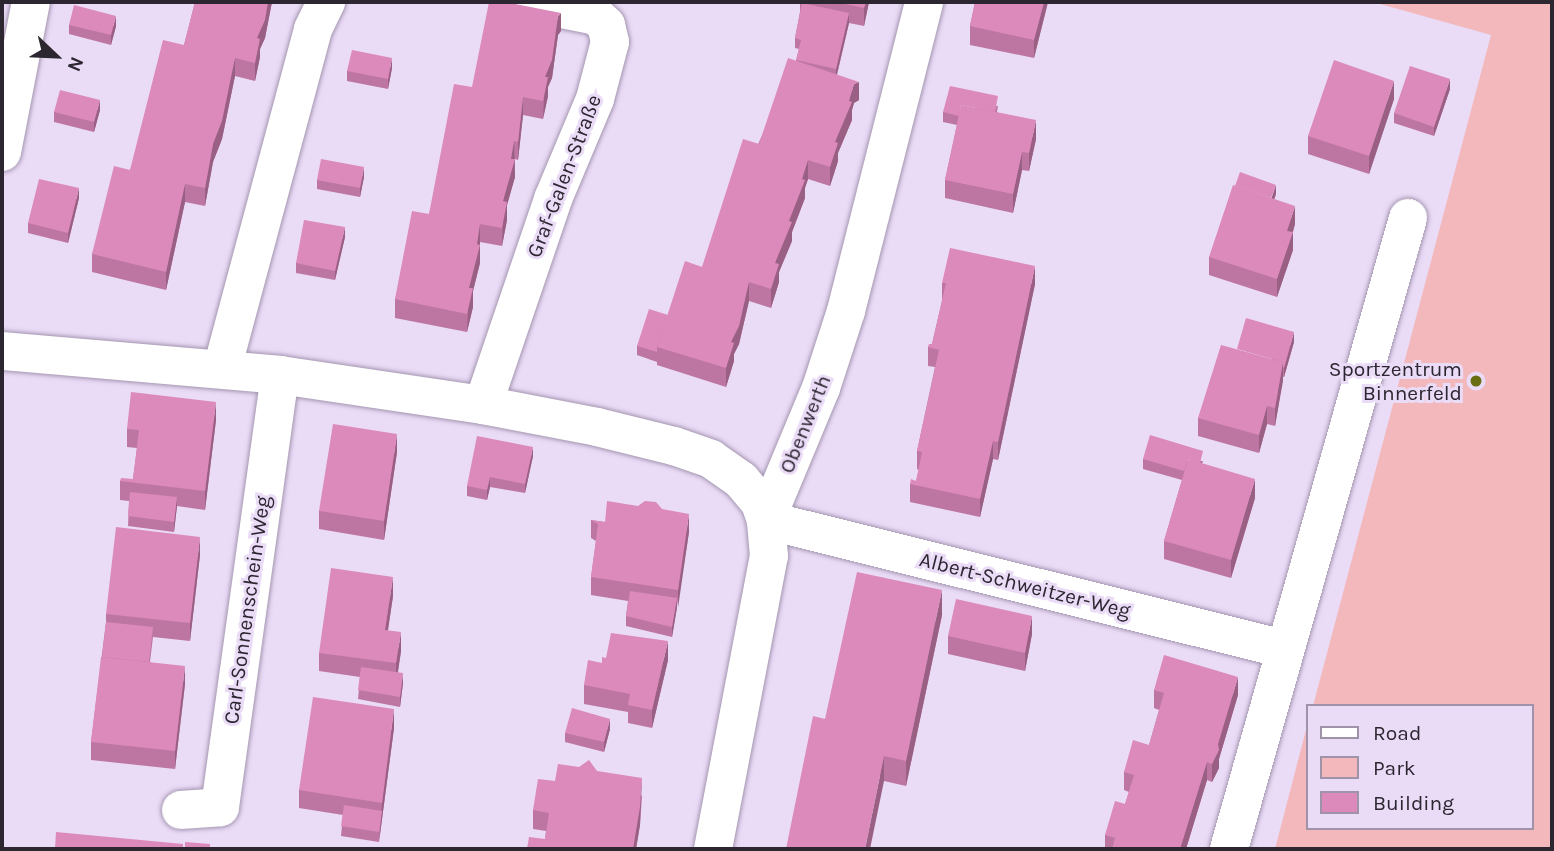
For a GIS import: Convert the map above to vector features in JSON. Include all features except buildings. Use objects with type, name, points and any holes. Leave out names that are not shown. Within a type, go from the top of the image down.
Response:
[{"type":"street","points":[[2,152],[31,2]]},
{"type":"street","points":[[222,369],[313,29],[326,2]]},
{"type":"street","name":"Graf-Galen-Straße","points":[[483,405],[553,199],[595,99],[610,42],[606,25],[596,16],[527,2]]},
{"type":"street","name":"Obenwerth","points":[[713,849],[769,556],[766,520],[821,388],[846,310],[924,2]]},
{"type":"street","points":[[1228,849],[1408,218]]},
{"type":"street","points":[[2,351],[281,375],[483,405],[649,439],[711,459],[741,481],[760,503],[766,520]]},
{"type":"street","name":"Carl-Sonnenschein-Weg","points":[[181,810],[220,807],[281,375]]},
{"type":"street","name":"Albert-Schweitzer-Weg","points":[[766,520],[1284,649]]},
{"type":"green space","name":"Sportzentrum Binnerfeld","points":[[1373,2],[1552,2],[1552,849],[1275,849],[1306,730],[1306,830],[1533,830],[1533,704],[1314,704],[1491,35]]},
{"type":"place","name":"Sportzentrum Binnerfeld","points":[[1476,381]]}]
